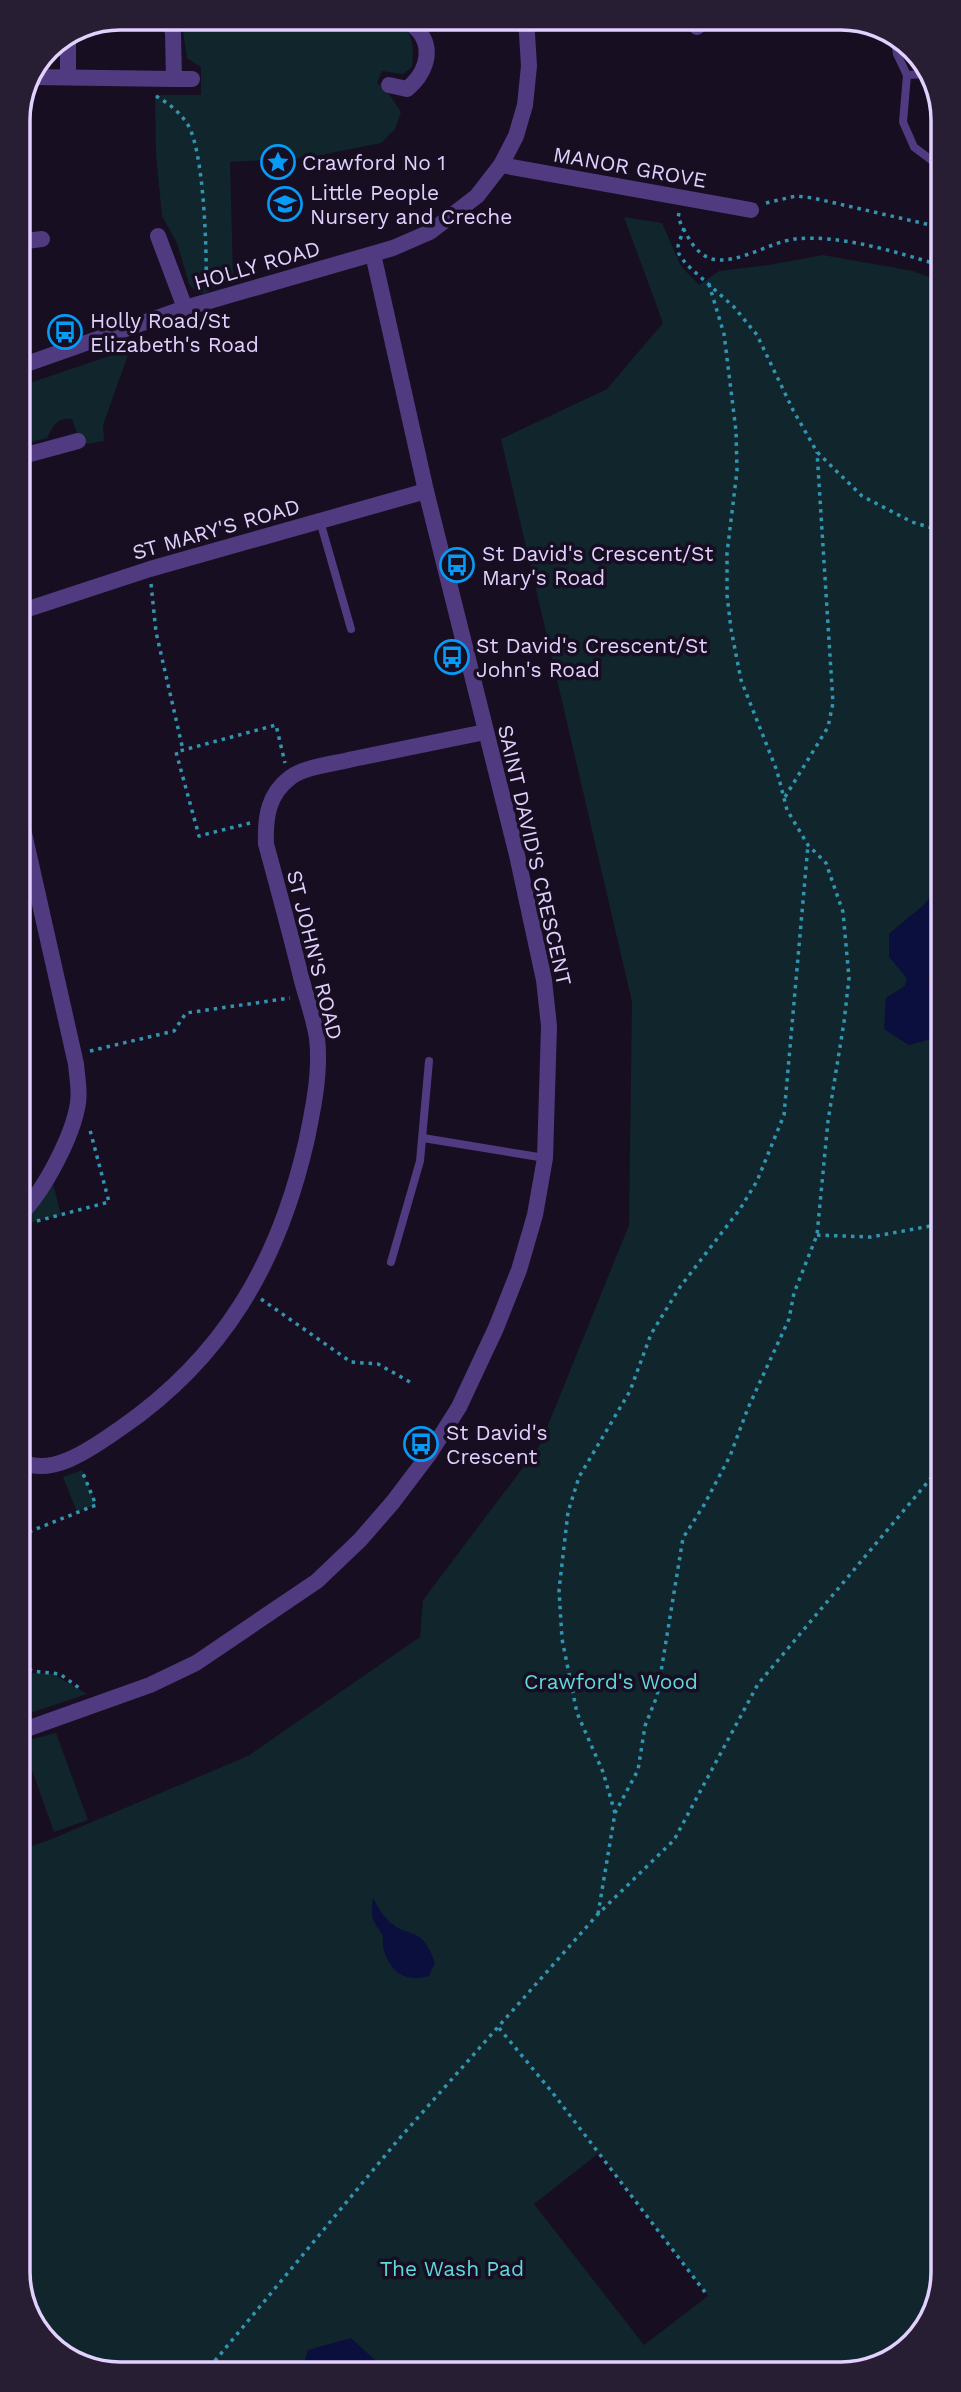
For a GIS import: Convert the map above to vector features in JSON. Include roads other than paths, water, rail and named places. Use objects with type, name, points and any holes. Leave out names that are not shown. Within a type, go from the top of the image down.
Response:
[{"type":"street","points":[[172,30],[173,79]]},
{"type":"street","points":[[389,85],[405,96],[419,79],[425,66],[426,52],[422,35],[417,30]]},
{"type":"street","name":"HOLLY ROAD","points":[[30,364],[185,308],[393,248],[429,232],[477,196],[501,165],[516,136],[525,105],[528,66],[526,30]]},
{"type":"street","points":[[68,47],[68,77]]},
{"type":"street","points":[[41,77],[192,79]]},
{"type":"street","name":"MANOR GROVE","points":[[501,165],[751,210]]},
{"type":"street","points":[[158,236],[185,308]]},
{"type":"street","points":[[30,241],[42,239]]},
{"type":"street","name":"SAINT DAVID'S CRESCENT","points":[[30,1728],[150,1685],[196,1663],[317,1581],[360,1540],[393,1502],[459,1407],[496,1328],[519,1270],[535,1215],[545,1158],[549,1026],[544,980],[517,855],[426,491],[373,254]]},
{"type":"street","points":[[30,454],[78,440]]},
{"type":"street","name":"ST MARY'S ROAD","points":[[30,608],[150,569],[426,491]]},
{"type":"street","name":"ST JOHN'S ROAD","points":[[30,1464],[53,1465],[89,1450],[130,1422],[183,1378],[230,1324],[250,1291],[266,1262],[295,1191],[318,1071],[317,1037],[266,844],[269,804],[289,779],[321,766],[485,732]]},
{"type":"street","points":[[30,860],[74,1055],[78,1102],[65,1141],[30,1205]]},
{"type":"lane","points":[[896,48],[907,75],[903,122],[914,147],[931,159]]},
{"type":"lane","points":[[907,75],[919,74]]},
{"type":"lane","points":[[320,521],[351,629]]},
{"type":"lane","points":[[391,1262],[420,1161],[429,1061]]},
{"type":"lane","points":[[423,1138],[545,1158]]},
{"type":"place","name":"Crawford No 1","points":[[278,162]]},
{"type":"place","name":"Little People Nursery and Creche","points":[[285,204]]},
{"type":"place","name":"Holly Road/St Elizabeth's Road","points":[[65,332]]},
{"type":"place","name":"St David's Crescent/St Mary's Road","points":[[457,565]]},
{"type":"place","name":"St David's Crescent/St John's Road","points":[[452,657]]},
{"type":"place","name":"St David's Crescent","points":[[421,1444]]},
{"type":"park label","name":"Crawford's Wood","points":[[611,1681]]},
{"type":"park label","name":"The Wash Pad","points":[[452,2268]]}]
